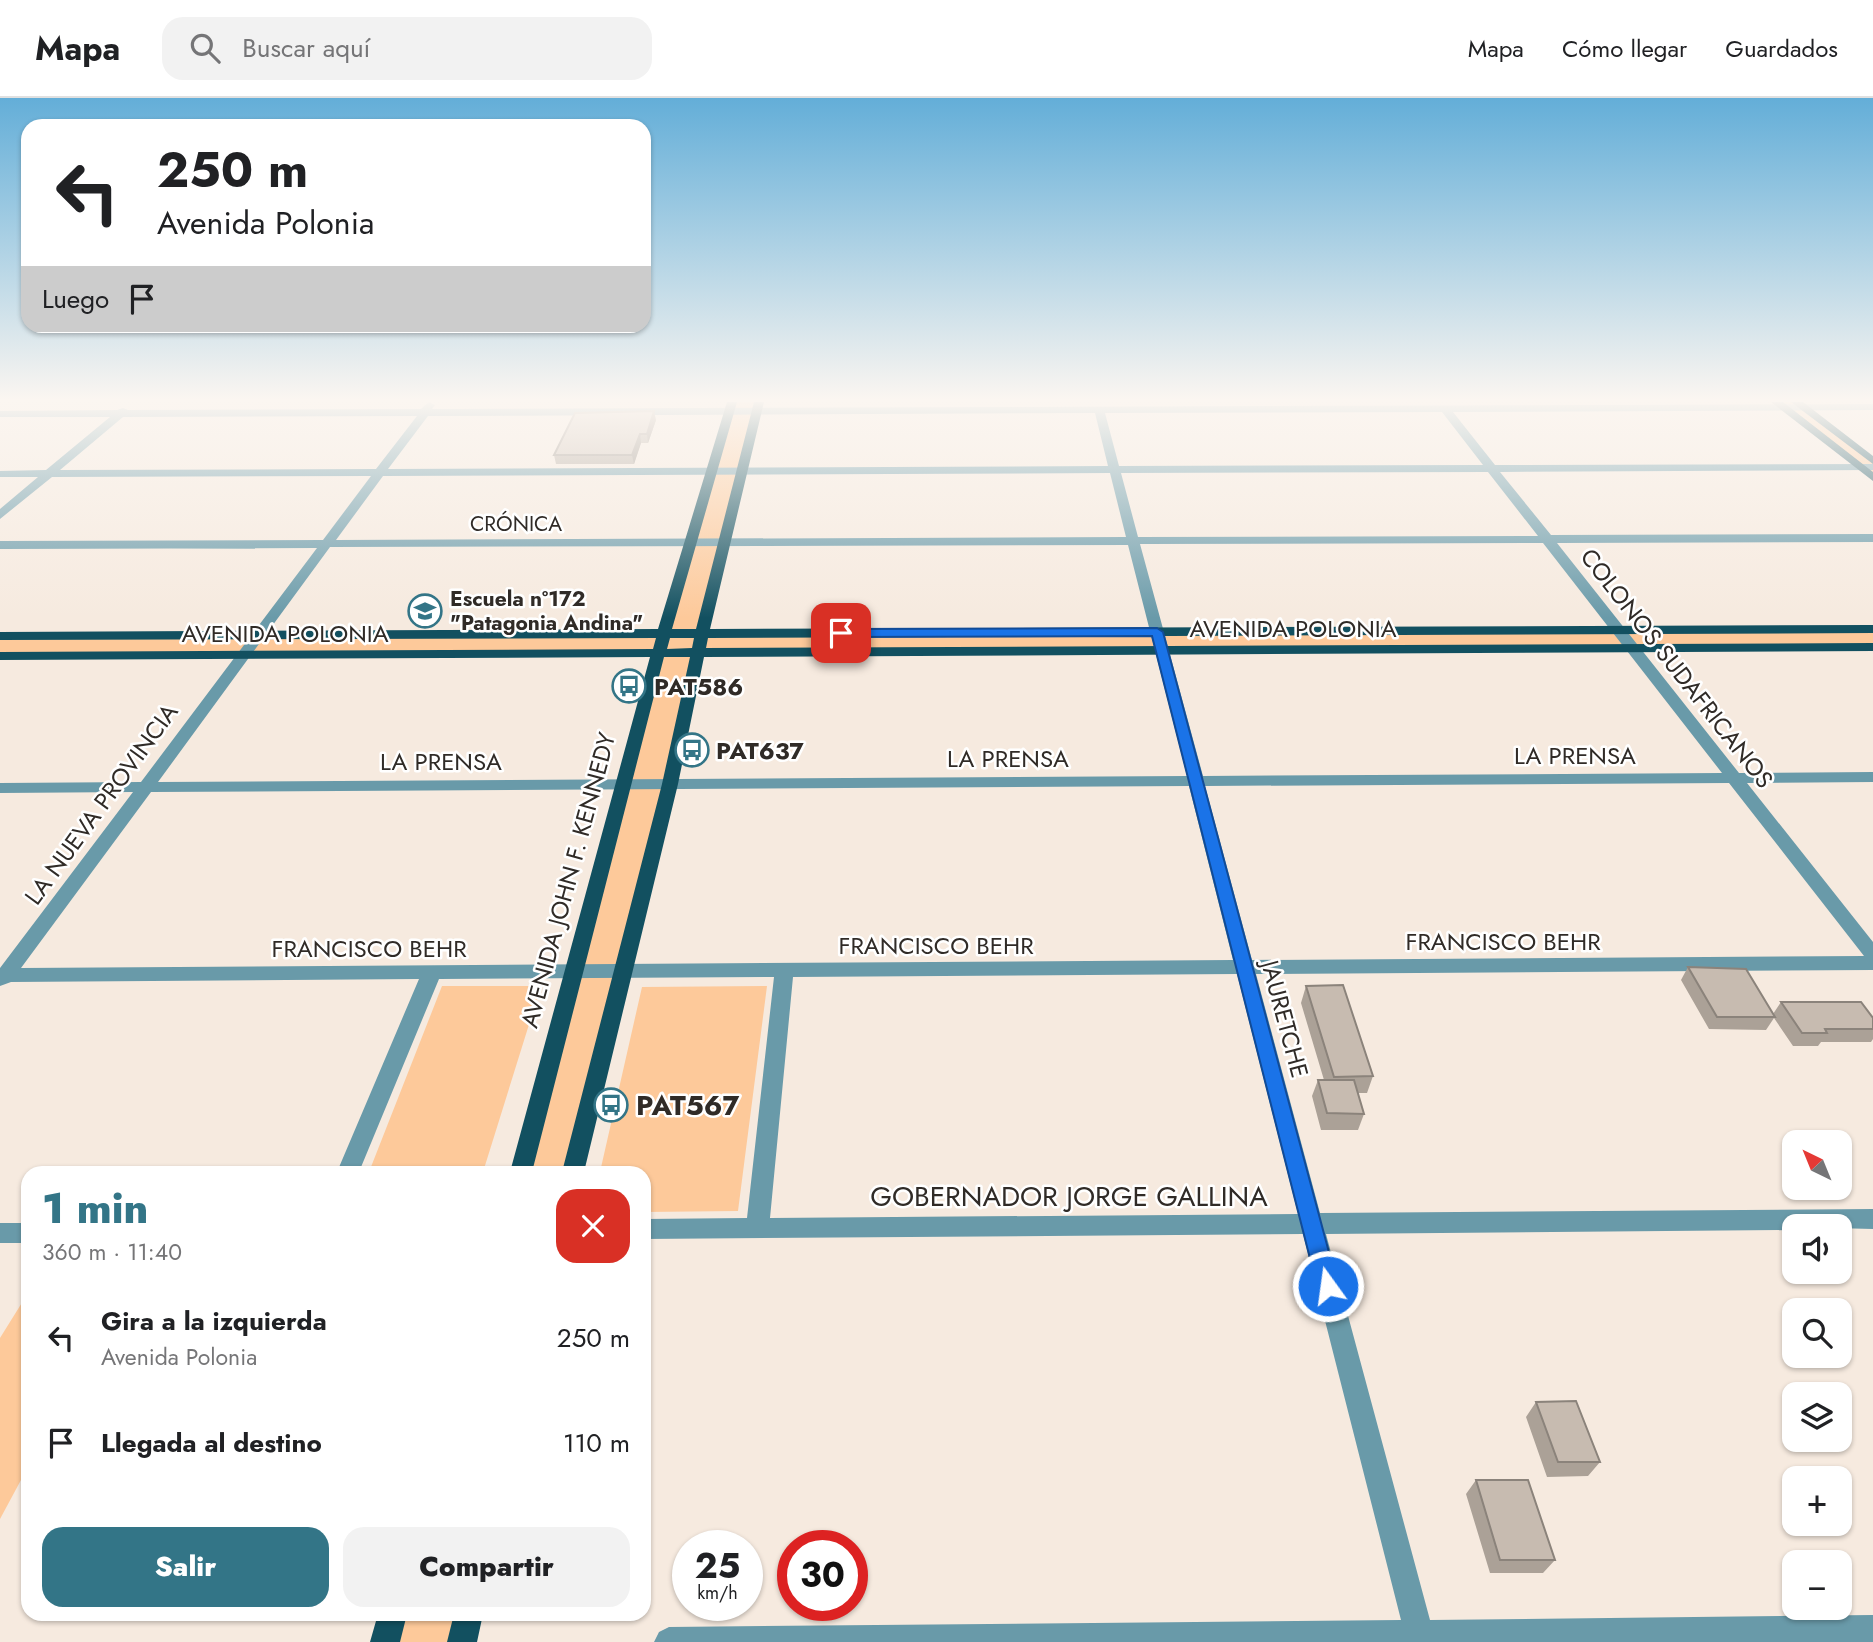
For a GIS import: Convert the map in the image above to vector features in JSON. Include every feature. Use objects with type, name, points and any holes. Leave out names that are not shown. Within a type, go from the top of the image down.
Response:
[{"type":"main road","name":"AVENIDA JOHN F. KENNEDY","points":[[524,1166],[622,785],[689,542],[711,474]]},
{"type":"main road","points":[[574,1166],[670,784],[697,654],[740,474]]},
{"type":"main road","name":"AVENIDA POLONIA","points":[[0,656],[697,654],[1619,630],[1873,629]]},
{"type":"main road","name":"AVENIDA POLONIA","points":[[0,636],[702,634],[1633,649],[1873,647]]},
{"type":"main road","points":[[384,1642],[391,1621]]},
{"type":"main road","points":[[462,1642],[467,1621]]},
{"type":"street","points":[[0,514],[47,474]]},
{"type":"street","points":[[257,636],[378,474]]},
{"type":"street","name":"JAURETCHE","points":[[1116,474],[1420,1638]]},
{"type":"street","name":"COLONOS SUDAFRICANOS","points":[[1496,474],[1873,955]]},
{"type":"street","name":"CRÓNICA","points":[[0,545],[1873,538]]},
{"type":"street","name":"LA NUEVA PROVINCIA","points":[[2,978],[257,636]]},
{"type":"street","name":"LA PRENSA","points":[[0,788],[1873,778]]},
{"type":"street","name":"FRANCISCO BEHR","points":[[2,978],[432,972],[1873,963]]},
{"type":"street","points":[[757,1228],[784,970]]},
{"type":"street","points":[[351,1166],[432,972]]},
{"type":"street","name":"GOBERNADOR JORGE GALLINA","points":[[651,1229],[1873,1219]]},
{"type":"street","points":[[0,1233],[21,1233]]},
{"type":"street","points":[[669,1642],[1420,1638],[1873,1630]]},
{"type":"shaded area","points":[[711,474],[741,474],[702,633],[1873,629],[1873,647],[698,654],[574,1166],[523,1166],[658,654],[0,656],[0,636],[664,634]]},
{"type":"shaded area","points":[[442,986],[541,986],[485,1166],[371,1166]]},
{"type":"shaded area","points":[[767,986],[738,1211],[651,1212],[651,1166],[601,1166],[642,987]]},
{"type":"shaded area","points":[[21,1304],[21,1480],[0,1519],[0,1338]]},
{"type":"shaded area","points":[[391,1621],[467,1621],[462,1642],[385,1642]]},
{"type":"building","points":[[1688,967],[1746,969],[1775,1017],[1717,1017]]},
{"type":"building","points":[[1343,985],[1373,1076],[1334,1077],[1306,986]]},
{"type":"building","points":[[1781,1002],[1861,1002],[1873,1018],[1873,1029],[1825,1029],[1827,1033],[1802,1033]]},
{"type":"building","points":[[1318,1080],[1354,1080],[1364,1114],[1327,1113]]},
{"type":"building","points":[[1576,1401],[1600,1462],[1558,1462],[1536,1402]]},
{"type":"building","points":[[1476,1480],[1528,1480],[1555,1560],[1500,1560]]},
{"type":"place","name":"Escuela n°172 \"Patagonia Andina\"","points":[[425,611]]},
{"type":"place","name":"PAT586","points":[[629,686]]},
{"type":"place","name":"PAT637","points":[[692,750]]},
{"type":"place","name":"PAT567","points":[[611,1105]]},
{"type":"route","points":[[841,633],[1157,632],[1328,1286]]}]
